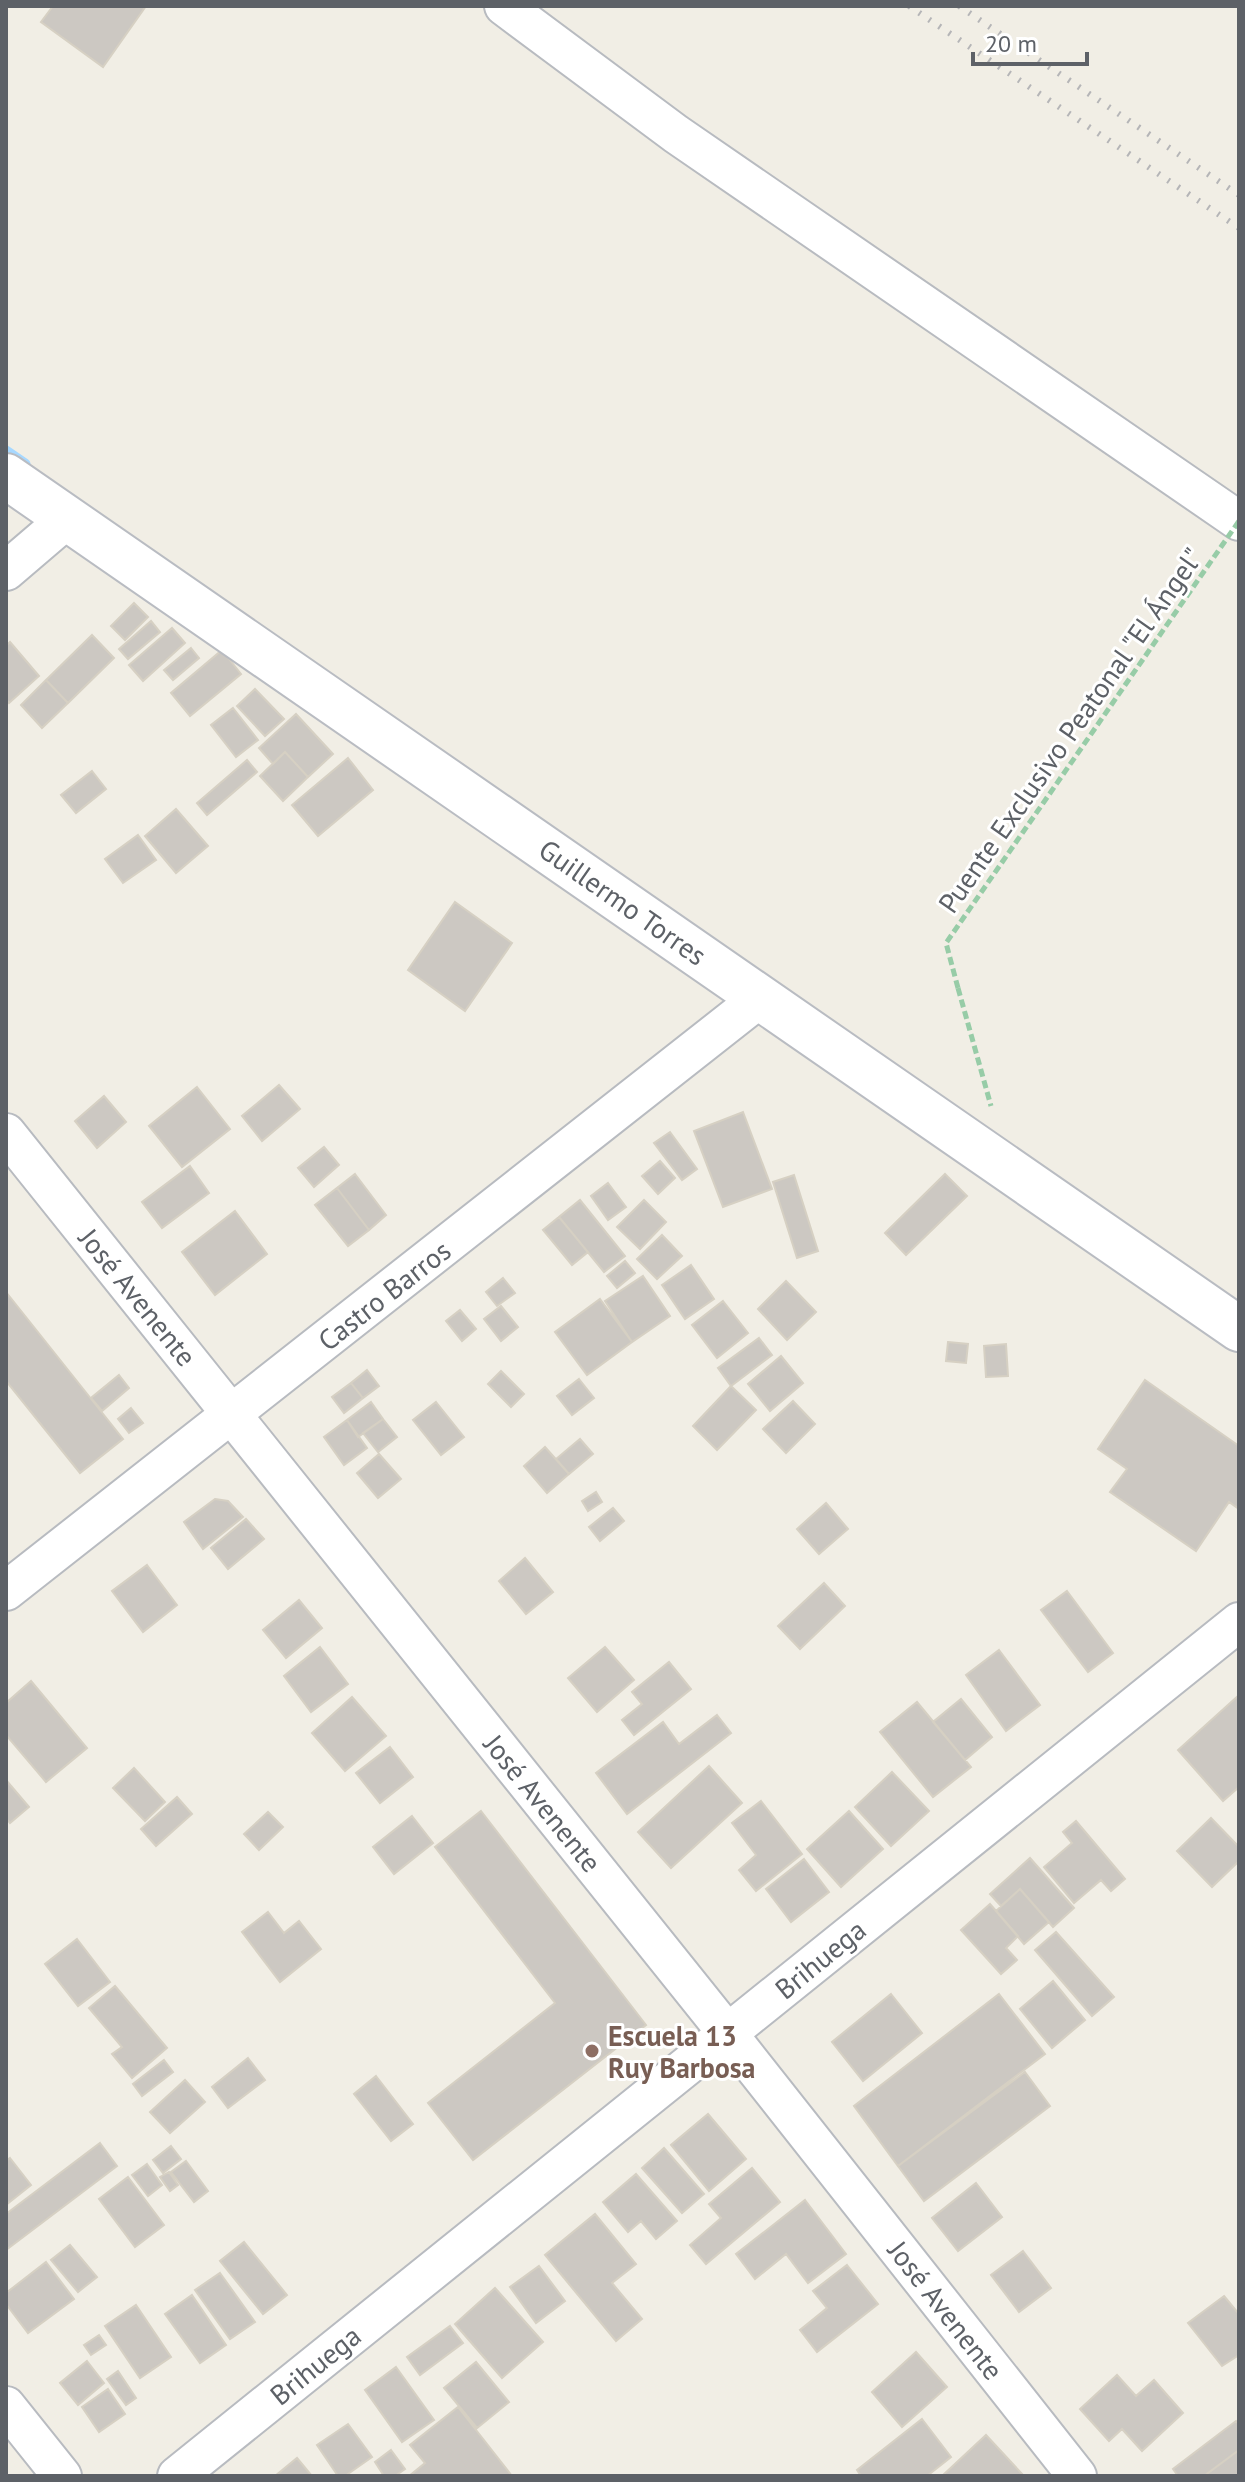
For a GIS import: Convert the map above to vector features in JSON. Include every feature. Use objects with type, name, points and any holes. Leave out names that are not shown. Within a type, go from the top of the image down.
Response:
[{"type":"main road","name":"Guillermo Torres","points":[[6,476],[1239,1329]]},
{"type":"street","points":[[504,6],[676,134],[1239,521]]},
{"type":"street","points":[[6,571],[68,518]]},
{"type":"street","name":"Castro Barros","points":[[6,1591],[760,998]]},
{"type":"street","name":"José Avenente","points":[[6,1133],[728,2034],[1077,2476]]},
{"type":"street","name":"Brihuega","points":[[177,2476],[1239,1622]]},
{"type":"street","points":[[6,2406],[62,2476]]},
{"type":"path","name":"Puente Exclusivo Peatonal \"El Ángel\"","points":[[976,1147],[993,1114],[946,943],[1239,521]]},
{"type":"building","points":[[53,6],[146,6],[103,67],[41,22]]},
{"type":"building","points":[[134,603],[148,617],[125,640],[111,626]]},
{"type":"building","points":[[151,621],[160,632],[128,659],[119,649]]},
{"type":"building","points":[[172,628],[185,643],[143,681],[129,665]]},
{"type":"building","points":[[92,635],[114,658],[68,703],[46,680]]},
{"type":"building","points":[[10,642],[39,676],[9,703],[6,699],[6,646]]},
{"type":"building","points":[[191,648],[199,658],[173,680],[164,670]]},
{"type":"building","points":[[222,650],[241,674],[190,716],[171,693]]},
{"type":"building","points":[[46,680],[68,703],[42,728],[21,705]]},
{"type":"building","points":[[255,689],[284,719],[265,736],[237,706]]},
{"type":"building","points":[[233,708],[258,740],[236,757],[211,725]]},
{"type":"building","points":[[296,714],[333,754],[308,777],[285,752],[273,764],[259,748]]},
{"type":"building","points":[[285,752],[308,777],[283,801],[260,776]]},
{"type":"building","points":[[348,758],[373,790],[318,836],[292,805]]},
{"type":"building","points":[[247,760],[257,772],[207,815],[197,803]]},
{"type":"building","points":[[92,771],[106,789],[76,813],[61,795]]},
{"type":"building","points":[[176,809],[208,846],[176,873],[145,836]]},
{"type":"building","points":[[138,835],[156,860],[123,883],[105,859]]},
{"type":"building","points":[[455,902],[512,943],[465,1011],[408,970]]},
{"type":"building","points":[[279,1085],[300,1109],[262,1141],[242,1116]]},
{"type":"building","points":[[197,1087],[230,1129],[182,1167],[149,1126]]},
{"type":"building","points":[[104,1096],[126,1122],[97,1148],[75,1121]]},
{"type":"building","points":[[743,1112],[772,1189],[723,1207],[694,1131]]},
{"type":"building","points":[[670,1132],[697,1169],[682,1180],[654,1143]]},
{"type":"building","points":[[324,1147],[339,1165],[314,1187],[298,1168]]},
{"type":"building","points":[[660,1161],[675,1178],[658,1194],[642,1176]]},
{"type":"building","points":[[190,1166],[209,1193],[162,1228],[142,1202]]},
{"type":"building","points":[[355,1174],[386,1215],[369,1230],[337,1188]]},
{"type":"building","points":[[945,1174],[967,1196],[906,1255],[885,1233]]},
{"type":"building","points":[[794,1175],[818,1251],[797,1258],[773,1182]]},
{"type":"building","points":[[608,1183],[626,1207],[608,1220],[591,1196]]},
{"type":"building","points":[[337,1188],[369,1230],[348,1246],[315,1205]]},
{"type":"building","points":[[580,1200],[625,1256],[604,1272],[559,1217]]},
{"type":"building","points":[[644,1200],[666,1222],[640,1249],[617,1227]]},
{"type":"building","points":[[235,1211],[267,1254],[215,1295],[182,1252]]},
{"type":"building","points":[[559,1217],[588,1252],[572,1265],[543,1230]]},
{"type":"building","points":[[662,1235],[682,1256],[657,1279],[637,1259]]},
{"type":"building","points":[[625,1261],[635,1273],[617,1288],[607,1276]]},
{"type":"building","points":[[691,1265],[714,1299],[685,1319],[662,1285]]},
{"type":"building","points":[[643,1276],[670,1316],[632,1342],[605,1301]]},
{"type":"building","points":[[503,1278],[515,1293],[497,1306],[486,1292]]},
{"type":"building","points":[[786,1281],[816,1312],[787,1340],[758,1309]]},
{"type":"building","points":[[6,1292],[123,1439],[80,1473],[6,1381]]},
{"type":"building","points":[[600,1299],[632,1342],[587,1375],[555,1332]]},
{"type":"building","points":[[723,1301],[748,1333],[717,1358],[692,1325]]},
{"type":"building","points":[[501,1306],[518,1327],[501,1341],[484,1319]]},
{"type":"building","points":[[460,1310],[476,1329],[462,1341],[446,1321]]},
{"type":"building","points":[[759,1338],[772,1355],[731,1386],[718,1368]]},
{"type":"building","points":[[948,1342],[968,1344],[966,1363],[946,1361]]},
{"type":"building","points":[[1006,1344],[1008,1376],[986,1377],[984,1346]]},
{"type":"building","points":[[781,1356],[803,1383],[770,1411],[748,1384]]},
{"type":"building","points":[[367,1370],[379,1386],[363,1398],[351,1383]]},
{"type":"building","points":[[501,1371],[524,1394],[511,1407],[488,1384]]},
{"type":"building","points":[[119,1375],[129,1388],[102,1411],[91,1398]]},
{"type":"building","points":[[579,1379],[594,1398],[572,1415],[557,1396]]},
{"type":"building","points":[[1145,1380],[1239,1446],[1239,1509],[1229,1502],[1196,1551],[1110,1492],[1127,1469],[1098,1449]]},
{"type":"building","points":[[351,1383],[363,1398],[344,1413],[332,1397]]},
{"type":"building","points":[[731,1386],[756,1410],[717,1450],[693,1426]]},
{"type":"building","points":[[793,1401],[815,1424],[786,1453],[763,1429]]},
{"type":"building","points":[[371,1402],[383,1419],[358,1437],[347,1420]]},
{"type":"building","points":[[436,1402],[464,1437],[441,1455],[413,1420]]},
{"type":"building","points":[[131,1408],[143,1423],[129,1433],[118,1419]]},
{"type":"building","points":[[383,1419],[397,1437],[378,1452],[363,1433]]},
{"type":"building","points":[[347,1420],[367,1448],[344,1465],[324,1437]]},
{"type":"building","points":[[580,1439],[593,1454],[569,1474],[556,1459]]},
{"type":"building","points":[[545,1447],[569,1474],[547,1493],[524,1466]]},
{"type":"building","points":[[379,1454],[401,1479],[378,1498],[357,1473]]},
{"type":"building","points":[[596,1492],[602,1502],[588,1511],[582,1501]]},
{"type":"building","points":[[215,1499],[228,1501],[243,1517],[203,1549],[184,1522]]},
{"type":"building","points":[[826,1503],[848,1529],[819,1554],[797,1529]]},
{"type":"building","points":[[613,1508],[624,1521],[600,1541],[589,1527]]},
{"type":"building","points":[[246,1519],[264,1539],[228,1569],[211,1548]]},
{"type":"building","points":[[525,1558],[553,1592],[526,1614],[499,1581]]},
{"type":"building","points":[[147,1565],[177,1605],[143,1632],[112,1591]]},
{"type":"building","points":[[824,1583],[845,1606],[800,1649],[778,1626]]},
{"type":"building","points":[[1067,1591],[1113,1653],[1088,1672],[1041,1610]]},
{"type":"building","points":[[299,1600],[322,1628],[286,1658],[263,1630]]},
{"type":"building","points":[[320,1647],[348,1684],[311,1712],[284,1676]]},
{"type":"building","points":[[605,1647],[634,1680],[597,1712],[568,1678]]},
{"type":"building","points":[[999,1650],[1040,1705],[1006,1731],[966,1675]]},
{"type":"building","points":[[669,1662],[691,1689],[634,1735],[622,1720],[642,1704],[632,1692]]},
{"type":"building","points":[[31,1681],[87,1748],[46,1782],[6,1735],[6,1703]]},
{"type":"building","points":[[1239,1695],[1239,1787],[1223,1801],[1178,1750]]},
{"type":"building","points":[[352,1697],[386,1736],[345,1771],[312,1733]]},
{"type":"building","points":[[961,1699],[992,1737],[965,1760],[933,1722]]},
{"type":"building","points":[[917,1702],[971,1767],[933,1797],[880,1732]]},
{"type":"building","points":[[717,1715],[731,1733],[627,1814],[596,1773],[663,1722],[679,1744]]},
{"type":"building","points":[[390,1747],[413,1777],[380,1803],[356,1773]]},
{"type":"building","points":[[709,1766],[742,1803],[671,1868],[638,1832]]},
{"type":"building","points":[[134,1768],[165,1802],[145,1821],[113,1788]]},
{"type":"building","points":[[892,1772],[929,1811],[891,1846],[855,1807]]},
{"type":"building","points":[[6,1780],[29,1807],[10,1823],[6,1818]]},
{"type":"building","points":[[177,1797],[192,1814],[156,1846],[141,1829]]},
{"type":"building","points":[[761,1801],[802,1854],[756,1891],[739,1870],[756,1855],[732,1823]]},
{"type":"building","points":[[481,1811],[646,2025],[473,2160],[428,2103],[555,2003],[435,1847]]},
{"type":"building","points":[[849,1811],[883,1849],[841,1887],[807,1849]]},
{"type":"building","points":[[268,1812],[283,1827],[259,1850],[244,1834]]},
{"type":"building","points":[[412,1816],[433,1843],[394,1874],[373,1847]]},
{"type":"building","points":[[1211,1818],[1239,1847],[1239,1861],[1212,1887],[1177,1851]]},
{"type":"building","points":[[1076,1821],[1125,1879],[1111,1891],[1101,1880],[1074,1903],[1044,1867],[1072,1843],[1063,1832]]},
{"type":"building","points":[[1030,1858],[1074,1908],[1053,1927],[1020,1889],[1001,1906],[990,1894]]},
{"type":"building","points":[[804,1859],[829,1892],[791,1922],[766,1889]]},
{"type":"building","points":[[1020,1889],[1049,1922],[1024,1944],[996,1911]]},
{"type":"building","points":[[990,1904],[1018,1936],[1006,1948],[1017,1960],[1001,1974],[961,1930]]},
{"type":"building","points":[[268,1912],[284,1933],[299,1921],[321,1949],[280,1982],[242,1932]]},
{"type":"building","points":[[1056,1932],[1114,1997],[1092,2016],[1035,1950]]},
{"type":"building","points":[[77,1939],[110,1982],[78,2006],[45,1964]]},
{"type":"building","points":[[1053,1981],[1085,2020],[1052,2048],[1020,2009]]},
{"type":"building","points":[[115,1986],[167,2048],[132,2078],[112,2054],[122,2047],[89,2008]]},
{"type":"building","points":[[891,1994],[922,2033],[863,2081],[832,2042]]},
{"type":"building","points":[[999,1994],[1045,2054],[898,2166],[854,2106]]},
{"type":"building","points":[[248,2058],[265,2080],[228,2108],[212,2087]]},
{"type":"building","points":[[164,2060],[173,2072],[142,2096],[133,2084]]},
{"type":"building","points":[[1025,2072],[1050,2106],[924,2201],[898,2166]]},
{"type":"building","points":[[376,2076],[413,2124],[391,2141],[354,2094]]},
{"type":"building","points":[[185,2080],[205,2102],[170,2133],[150,2112]]},
{"type":"building","points":[[708,2114],[746,2159],[709,2191],[671,2145]]},
{"type":"building","points":[[100,2143],[117,2166],[6,2250],[6,2214]]},
{"type":"building","points":[[171,2146],[181,2159],[163,2173],[153,2160]]},
{"type":"building","points":[[664,2148],[704,2194],[682,2213],[642,2168]]},
{"type":"building","points":[[10,2158],[31,2185],[6,2205],[6,2161]]},
{"type":"building","points":[[186,2161],[208,2191],[194,2202],[171,2172]]},
{"type":"building","points":[[147,2164],[162,2185],[148,2196],[132,2175]]},
{"type":"building","points":[[752,2168],[780,2202],[706,2264],[690,2245],[721,2218],[709,2204]]},
{"type":"building","points":[[169,2172],[178,2185],[170,2191],[160,2177]]},
{"type":"building","points":[[636,2174],[677,2221],[656,2239],[641,2221],[628,2232],[603,2202]]},
{"type":"building","points":[[128,2177],[164,2225],[135,2247],[99,2199]]},
{"type":"building","points":[[976,2183],[1002,2217],[958,2251],[932,2218]]},
{"type":"building","points":[[805,2200],[846,2254],[808,2283],[786,2254],[755,2279],[736,2254]]},
{"type":"building","points":[[595,2214],[636,2264],[612,2283],[642,2319],[616,2341],[545,2255]]},
{"type":"building","points":[[244,2242],[287,2295],[263,2314],[220,2261]]},
{"type":"building","points":[[70,2245],[97,2277],[78,2292],[51,2260]]},
{"type":"building","points":[[1023,2251],[1051,2288],[1019,2312],[991,2275]]},
{"type":"building","points":[[46,2262],[74,2299],[28,2333],[6,2304],[6,2293]]},
{"type":"building","points":[[847,2265],[878,2304],[817,2352],[800,2330],[827,2308],[813,2291]]},
{"type":"building","points":[[539,2266],[565,2301],[536,2323],[510,2287]]},
{"type":"building","points":[[220,2273],[255,2322],[230,2339],[195,2290]]},
{"type":"building","points":[[495,2288],[543,2342],[502,2378],[455,2324]]},
{"type":"building","points":[[192,2295],[226,2345],[200,2363],[165,2314]]},
{"type":"building","points":[[1224,2296],[1239,2314],[1239,2355],[1222,2366],[1188,2323]]},
{"type":"building","points":[[136,2305],[171,2357],[140,2378],[105,2326]]},
{"type":"building","points":[[450,2326],[463,2343],[420,2375],[407,2357]]},
{"type":"building","points":[[99,2335],[106,2345],[91,2355],[84,2345]]},
{"type":"building","points":[[916,2352],[947,2387],[902,2427],[872,2392]]},
{"type":"building","points":[[87,2361],[104,2383],[78,2405],[60,2383]]},
{"type":"building","points":[[476,2362],[509,2402],[477,2428],[444,2388]]},
{"type":"building","points":[[396,2367],[434,2420],[402,2442],[365,2390]]},
{"type":"building","points":[[118,2371],[136,2398],[126,2405],[107,2379]]},
{"type":"building","points":[[1117,2375],[1136,2396],[1154,2380],[1183,2413],[1142,2451],[1122,2429],[1109,2441],[1080,2409]]},
{"type":"building","points":[[108,2389],[125,2414],[99,2432],[82,2407]]},
{"type":"building","points":[[458,2407],[512,2476],[409,2476],[425,2463],[410,2445]]},
{"type":"building","points":[[922,2419],[951,2457],[927,2476],[861,2476],[857,2470]]},
{"type":"building","points":[[1236,2421],[1239,2424],[1239,2450],[1204,2476],[1178,2476],[1173,2469]]},
{"type":"building","points":[[348,2424],[372,2457],[345,2476],[338,2476],[317,2445]]},
{"type":"building","points":[[986,2435],[1024,2476],[942,2476]]},
{"type":"building","points":[[391,2450],[405,2469],[395,2476],[384,2476],[375,2462]]},
{"type":"building","points":[[1239,2450],[1239,2476],[1204,2476]]},
{"type":"building","points":[[297,2458],[312,2476],[275,2476]]},
{"type":"waterway","points":[[6,451],[25,464]]},
{"type":"railway","points":[[909,6],[1239,228]]},
{"type":"railway","points":[[959,6],[1239,195]]},
{"type":"place","name":"Escuela 13 Ruy Barbosa","points":[[592,2051]]}]
